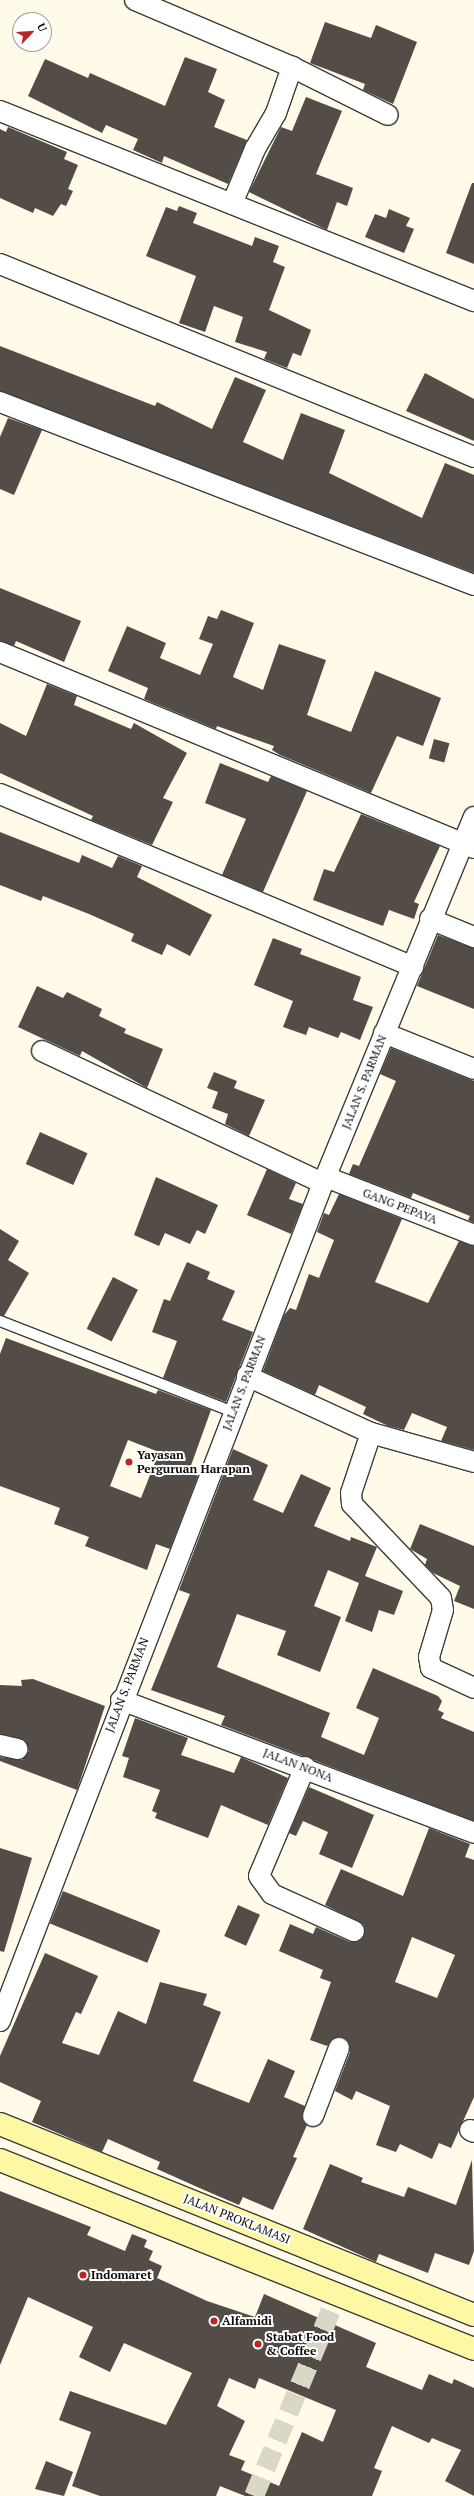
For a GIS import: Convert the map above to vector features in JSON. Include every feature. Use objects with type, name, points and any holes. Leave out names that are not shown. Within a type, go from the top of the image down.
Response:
[{"type":"street","points":[[135,0],[292,67],[388,115]]},
{"type":"street","points":[[232,204],[255,149],[276,113],[292,67]]},
{"type":"street","points":[[0,111],[474,302]]},
{"type":"street","points":[[0,264],[474,457]]},
{"type":"street","points":[[0,402],[474,585]]},
{"type":"street","points":[[0,652],[468,846]]},
{"type":"street","points":[[0,794],[413,967]]},
{"type":"street","name":"JALAN S. PARMAN","points":[[0,2021],[121,1700],[324,1180],[384,1033],[413,967],[430,919],[468,846],[474,817]]},
{"type":"street","points":[[430,919],[474,937]]},
{"type":"street","points":[[384,1033],[474,1069]]},
{"type":"street","name":"GANG PEPAYA","points":[[42,1051],[324,1180],[474,1235]]},
{"type":"street","points":[[247,1376],[371,1433],[474,1462]]},
{"type":"street","points":[[371,1433],[351,1493],[352,1504],[441,1598],[443,1610],[429,1657],[431,1668],[474,1688]]},
{"type":"street","name":"JALAN NONA","points":[[121,1700],[306,1767],[474,1833]]},
{"type":"street","points":[[306,1767],[259,1876],[272,1894],[354,1931]]},
{"type":"street","points":[[312,2116],[339,2048]]},
{"type":"street","name":"JALAN PROKLAMASI","points":[[0,2124],[474,2315]]},
{"type":"street","points":[[0,2160],[474,2349]]},
{"type":"lane","points":[[0,1321],[233,1412]]},
{"type":"building","points":[[325,22],[371,38],[376,25],[417,42],[393,104],[363,90],[365,84],[310,63]]},
{"type":"building","points":[[185,57],[217,69],[208,92],[225,100],[214,127],[247,140],[228,184],[164,156],[162,163],[133,150],[138,139],[106,125],[102,133],[28,96],[45,59],[88,78],[90,73],[165,106]]},
{"type":"building","points":[[306,97],[342,111],[316,174],[353,188],[347,206],[337,202],[327,230],[249,192],[281,127],[292,131]]},
{"type":"building","points":[[8,127],[67,152],[64,159],[78,165],[68,189],[73,191],[66,206],[61,204],[53,216],[35,208],[33,213],[0,198],[0,129],[6,132]]},
{"type":"building","points":[[472,183],[474,183],[474,264],[446,253]]},
{"type":"building","points":[[179,206],[197,213],[193,223],[252,246],[255,237],[279,246],[273,262],[285,267],[269,310],[311,330],[301,356],[293,353],[287,368],[264,359],[267,352],[235,342],[243,317],[214,306],[205,332],[179,323],[196,276],[146,256],[166,207],[177,211]]},
{"type":"building","points":[[389,209],[410,218],[406,226],[414,229],[404,253],[365,237],[375,214],[386,218]]},
{"type":"building","points":[[0,346],[155,406],[157,402],[212,429],[235,377],[266,390],[243,442],[283,460],[301,413],[345,430],[329,473],[422,518],[445,463],[474,475],[474,573],[0,391]]},
{"type":"building","points":[[425,373],[474,399],[474,441],[406,411]]},
{"type":"building","points":[[8,418],[42,430],[14,495],[0,489],[0,437]]},
{"type":"building","points":[[0,588],[81,621],[64,662],[16,641],[14,646],[0,641]]},
{"type":"building","points":[[221,610],[254,623],[233,677],[263,690],[279,644],[326,660],[307,715],[351,732],[375,671],[441,698],[423,746],[397,736],[371,793],[280,755],[272,750],[274,746],[217,726],[216,729],[144,699],[148,688],[108,671],[127,626],[166,643],[160,658],[200,675],[213,644],[199,639],[208,616],[217,619]]},
{"type":"building","points":[[47,684],[77,696],[74,705],[131,729],[134,723],[187,753],[163,798],[173,802],[152,845],[91,820],[93,816],[0,773],[0,723],[26,736]]},
{"type":"building","points":[[434,739],[449,743],[444,762],[429,758]]},
{"type":"building","points":[[220,763],[268,782],[271,776],[307,791],[263,892],[222,875],[246,819],[205,803]]},
{"type":"building","points":[[361,814],[440,846],[414,902],[419,904],[414,919],[389,910],[383,926],[313,900],[324,869],[334,872]]},
{"type":"building","points":[[0,832],[79,863],[82,855],[112,868],[118,856],[142,866],[137,877],[212,915],[190,956],[167,944],[162,955],[131,941],[134,934],[89,914],[43,896],[41,901],[0,885]]},
{"type":"building","points":[[438,935],[474,948],[474,1009],[417,986]]},
{"type":"building","points":[[273,938],[302,949],[300,954],[361,977],[353,1000],[373,1007],[360,1040],[341,1032],[338,1038],[309,1027],[306,1035],[283,1027],[293,1001],[254,985]]},
{"type":"building","points":[[37,986],[63,998],[67,992],[102,1009],[99,1016],[126,1029],[124,1033],[163,1049],[147,1088],[82,1051],[80,1056],[18,1027]]},
{"type":"building","points":[[391,1048],[474,1081],[474,1223],[468,1220],[470,1216],[413,1193],[411,1198],[349,1174],[353,1164],[359,1166],[396,1081],[380,1074]]},
{"type":"building","points":[[214,1072],[237,1081],[234,1088],[265,1100],[249,1136],[225,1124],[228,1114],[212,1108],[218,1092],[207,1088]]},
{"type":"building","points":[[40,1132],[88,1153],[73,1185],[26,1164]]},
{"type":"building","points":[[267,1169],[296,1183],[289,1199],[303,1204],[291,1234],[247,1215]]},
{"type":"building","points":[[156,1177],[218,1205],[205,1234],[197,1230],[190,1244],[165,1233],[159,1246],[134,1235]]},
{"type":"building","points":[[339,1194],[402,1219],[375,1282],[428,1303],[459,1241],[474,1246],[474,1450],[441,1441],[447,1427],[412,1413],[404,1430],[388,1426],[363,1414],[366,1407],[319,1385],[315,1395],[263,1371],[284,1315],[290,1308],[296,1310],[309,1274],[319,1278],[334,1240],[317,1232],[324,1213],[329,1215]]},
{"type":"building","points":[[0,1229],[19,1241],[8,1260],[29,1273],[4,1316],[0,1315]]},
{"type":"building","points":[[187,1262],[210,1272],[207,1279],[235,1291],[222,1320],[253,1332],[226,1402],[163,1378],[177,1341],[152,1332],[164,1299],[170,1301]]},
{"type":"building","points":[[113,1277],[138,1290],[112,1341],[87,1329]]},
{"type":"building","points":[[6,1338],[156,1394],[158,1390],[211,1410],[189,1471],[198,1476],[170,1549],[156,1544],[147,1570],[85,1546],[89,1537],[54,1524],[60,1508],[0,1486],[0,1354]],"holes":[[[128,1440],[159,1452],[141,1498],[110,1486]]]},
{"type":"building","points":[[233,1449],[268,1465],[253,1500],[283,1513],[301,1474],[331,1488],[314,1526],[350,1541],[351,1537],[377,1547],[365,1576],[403,1591],[394,1615],[379,1610],[372,1632],[345,1621],[359,1583],[328,1570],[314,1606],[341,1617],[320,1672],[277,1655],[286,1631],[237,1614],[217,1667],[330,1713],[321,1737],[364,1755],[379,1718],[356,1708],[373,1668],[438,1696],[442,1701],[438,1710],[444,1713],[441,1718],[474,1732],[474,1821],[221,1725],[225,1716],[151,1690],[190,1594],[179,1590]]},
{"type":"building","points":[[420,1524],[474,1546],[474,1609],[454,1601],[460,1586],[433,1573],[425,1565],[427,1559],[410,1549]]},
{"type":"building","points":[[33,1679],[105,1706],[77,1790],[0,1761],[0,1757],[22,1760],[29,1751],[25,1740],[0,1734],[0,1685],[22,1686],[21,1680]]},
{"type":"building","points":[[135,1718],[188,1738],[181,1755],[234,1773],[241,1757],[288,1778],[268,1825],[221,1805],[208,1838],[155,1818],[157,1813],[152,1811],[160,1790],[123,1777],[129,1758],[122,1756]]},
{"type":"building","points":[[309,1787],[374,1815],[352,1868],[319,1854],[328,1832],[303,1821],[296,1836],[289,1833]]},
{"type":"building","points":[[429,1828],[470,1844],[465,1857],[474,1860],[474,2097],[451,2148],[439,2143],[432,2159],[400,2144],[396,2152],[376,2145],[390,2106],[356,2091],[352,2100],[335,2091],[350,2052],[348,2041],[337,2037],[327,2046],[310,2040],[331,1982],[320,1978],[323,1970],[279,1951],[290,1924],[313,1934],[316,1927],[350,1942],[361,1940],[365,1930],[363,1924],[325,1905],[341,1869],[403,1896]],"holes":[[[412,1937],[455,1955],[437,1998],[395,1982]]]},
{"type":"building","points":[[0,1848],[32,1858],[4,1952],[0,1951]]},
{"type":"building","points":[[63,1891],[160,1930],[147,1963],[50,1923]]},
{"type":"building","points":[[238,1905],[260,1915],[246,1946],[224,1936]]},
{"type":"building","points":[[45,1953],[98,1976],[81,2014],[76,2012],[62,2043],[99,2055],[118,2011],[146,2024],[160,1982],[207,1994],[203,2005],[221,2012],[193,2081],[249,2103],[268,2059],[295,2071],[284,2097],[305,2106],[302,2117],[307,2125],[293,2157],[297,2158],[273,2210],[243,2197],[239,2205],[204,2190],[157,2169],[160,2162],[108,2139],[102,2152],[32,2122],[41,2101],[0,2082],[0,2056]]},
{"type":"building","points":[[472,2160],[474,2251],[469,2265],[435,2253],[428,2273],[379,2254],[376,2262],[303,2229],[330,2164],[363,2178],[361,2182],[404,2197],[408,2187],[456,2205]]},
{"type":"building","points":[[0,2191],[91,2227],[87,2235],[125,2251],[132,2234],[147,2240],[144,2247],[153,2251],[149,2260],[162,2266],[157,2278],[207,2301],[255,2317],[264,2294],[376,2343],[366,2367],[422,2390],[429,2374],[452,2384],[454,2379],[474,2388],[474,2496],[445,2481],[461,2450],[432,2438],[429,2443],[392,2426],[374,2468],[382,2471],[372,2496],[245,2496],[220,2486],[216,2496],[100,2496],[72,2486],[91,2432],[59,2420],[70,2391],[166,2425],[192,2373],[124,2343],[110,2372],[79,2357],[93,2327],[28,2297],[0,2365]],"holes":[[[229,2378],[255,2389],[259,2378],[336,2410],[323,2442],[302,2432],[279,2486],[241,2470],[245,2461],[229,2455],[245,2421],[217,2406]]]},
{"type":"building","points":[[46,2461],[73,2472],[64,2496],[35,2489]]},
{"type":"tunnel","points":[[254,2496],[350,2264]]},
{"type":"place","name":"Yayasan Perguruan Harapan","points":[[129,1462]]},
{"type":"place","name":"Indomaret","points":[[83,2275]]},
{"type":"place","name":"Alfamidi","points":[[214,2321]]},
{"type":"place","name":"Stabat Food & Coffee","points":[[258,2344]]}]
